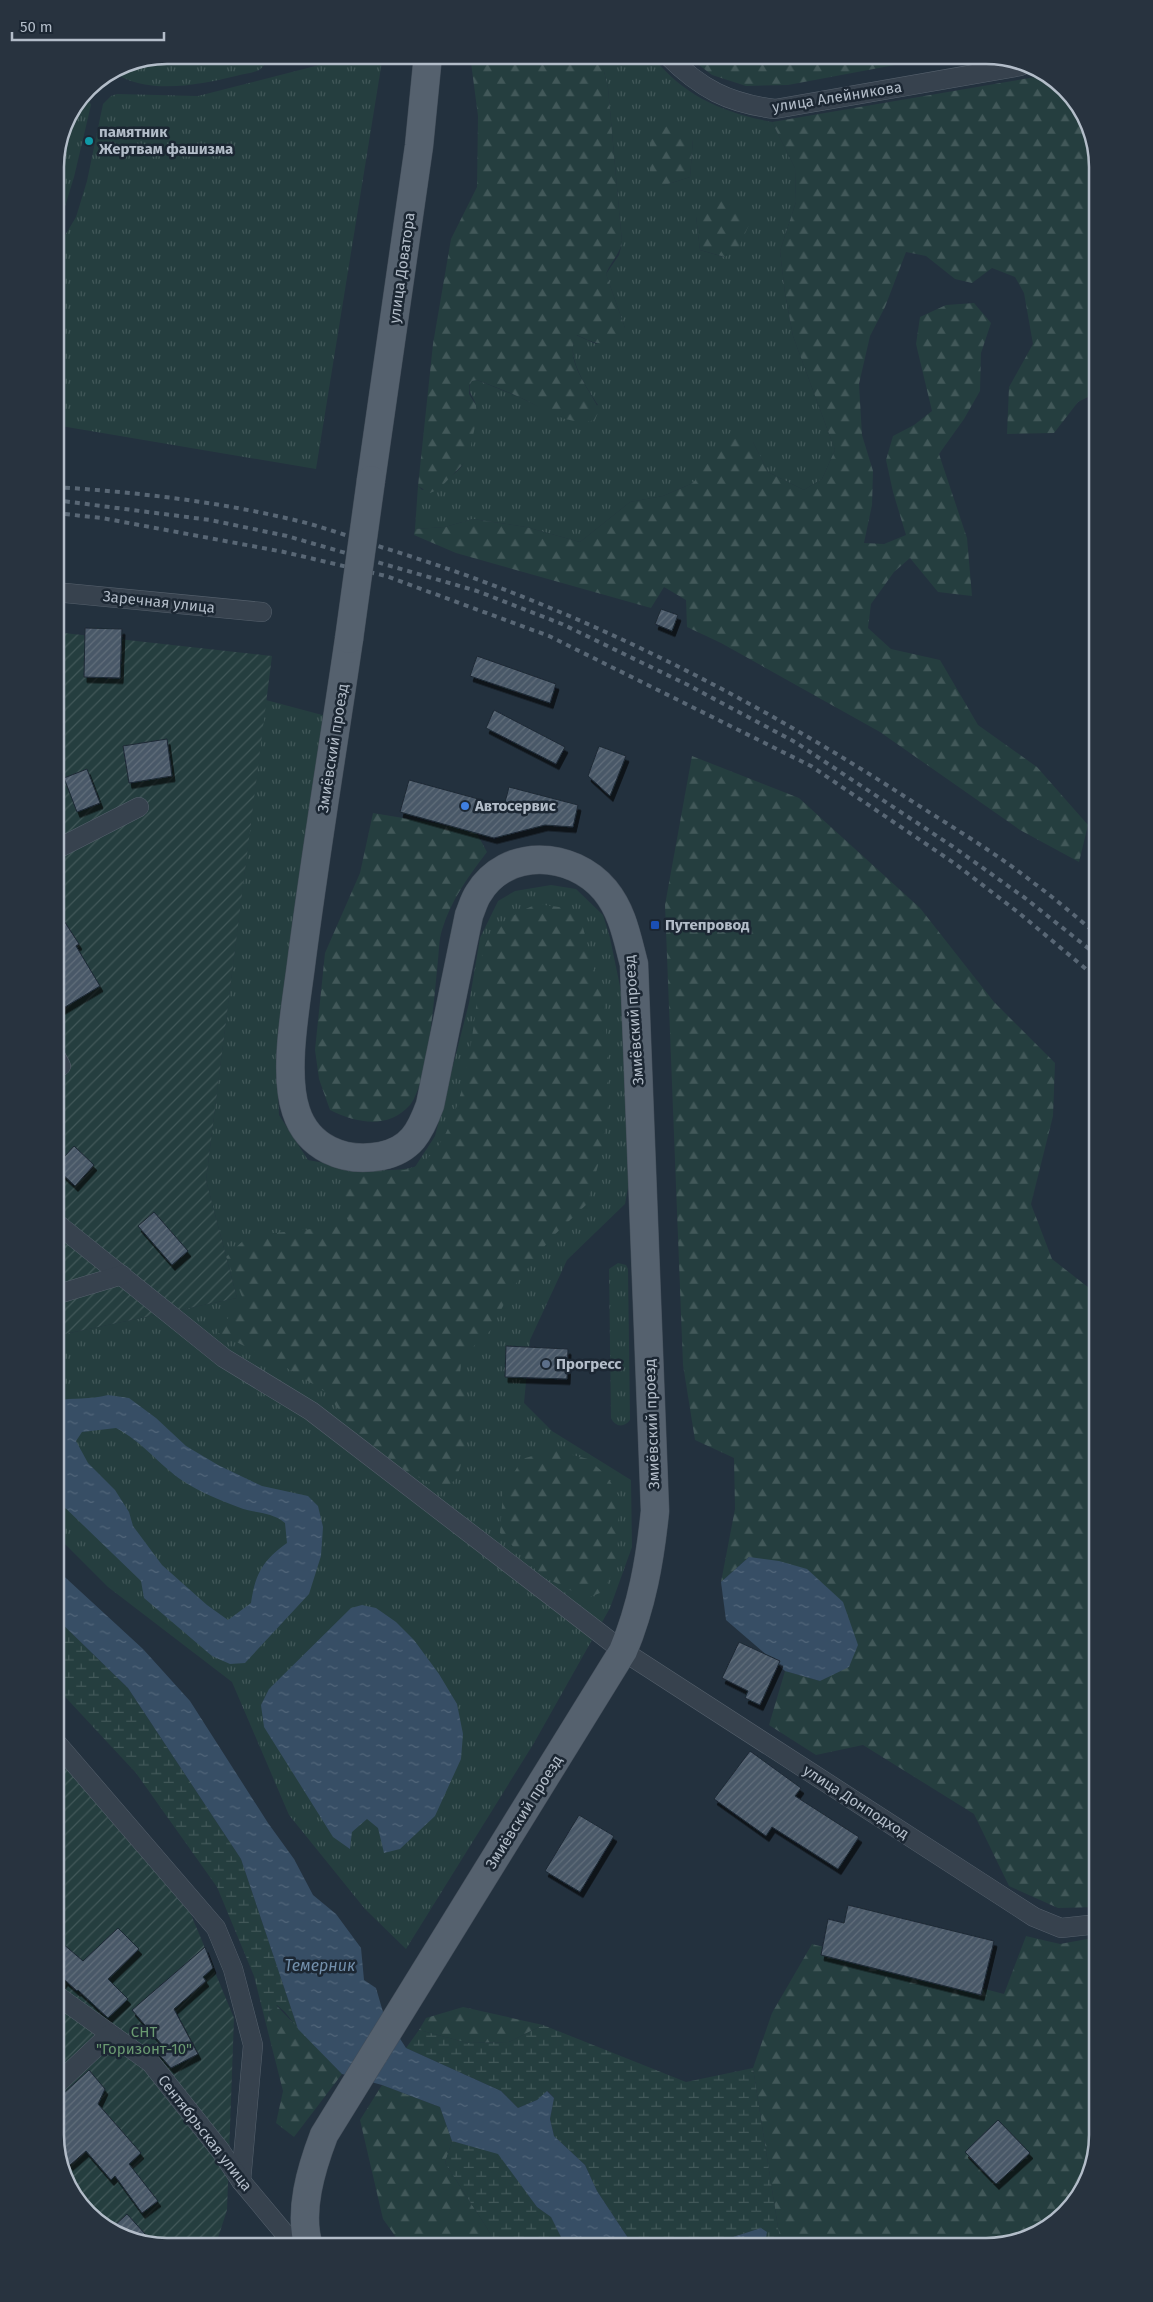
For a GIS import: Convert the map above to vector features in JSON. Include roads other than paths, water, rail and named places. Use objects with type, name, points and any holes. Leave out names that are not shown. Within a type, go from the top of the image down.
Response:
[{"type":"main road","name":"улица Доватора","points":[[371,480],[420,146],[427,64]]},
{"type":"main road","name":"Змиёвский проезд","points":[[306,2238],[308,2195],[314,2162],[324,2135],[420,1983],[623,1651],[635,1622],[644,1587],[652,1547],[655,1511],[634,964],[622,918],[605,891],[591,877],[575,866],[541,859],[520,861],[505,867],[491,878],[478,894],[469,915],[430,1105],[421,1129],[408,1144],[392,1154],[371,1158],[336,1153],[318,1145],[305,1132],[296,1111],[291,1087],[292,1050],[307,914],[371,480]]},
{"type":"street","name":"улица Алейникова","points":[[678,64],[722,97],[738,103],[776,110],[1014,68]]},
{"type":"street","name":"Заречная улица","points":[[64,593],[262,612]]},
{"type":"street","points":[[64,845],[139,807]]},
{"type":"street","name":"улица Донподход","points":[[64,1229],[224,1358],[311,1411],[623,1651],[1034,1917],[1061,1928],[1089,1925]]},
{"type":"street","points":[[64,1292],[122,1275]]},
{"type":"street","points":[[64,1751],[216,1928],[233,1969],[253,2045],[241,2180]]},
{"type":"street","name":"Сентябрьская улица","points":[[64,2001],[151,2063],[220,2150],[241,2180],[289,2238]]},
{"type":"street","points":[[64,2077],[110,2034]]},
{"type":"water","points":[[108,1395],[129,1398],[156,1418],[186,1446],[218,1465],[262,1486],[308,1496],[318,1506],[323,1527],[321,1556],[309,1594],[245,1663],[230,1664],[212,1656],[144,1598],[141,1581],[64,1507],[64,1400]],"holes":[[[116,1428],[143,1447],[174,1475],[196,1489],[238,1507],[274,1516],[285,1523],[287,1543],[272,1555],[262,1568],[255,1584],[251,1603],[228,1620],[207,1605],[162,1565],[133,1526],[129,1512],[115,1490],[88,1463],[76,1441],[82,1432]]]},
{"type":"water","points":[[749,1557],[779,1561],[807,1569],[843,1602],[858,1645],[849,1667],[820,1681],[785,1671],[726,1620],[721,1582]]},
{"type":"water","name":"Темерник","points":[[64,1576],[143,1649],[190,1701],[268,1823],[294,1859],[313,1895],[336,1914],[361,1948],[364,1980],[376,1988],[383,2012],[406,2048],[501,2091],[518,2108],[537,2100],[547,2091],[554,2098],[550,2119],[554,2136],[585,2165],[597,2191],[628,2238],[562,2238],[551,2217],[537,2207],[498,2154],[452,2141],[440,2107],[382,2085],[342,2074],[298,2029],[241,1859],[128,1688],[64,1626]]},
{"type":"water","points":[[362,1605],[376,1608],[396,1622],[414,1640],[439,1674],[457,1704],[463,1734],[461,1759],[435,1816],[400,1849],[384,1853],[378,1828],[367,1819],[352,1832],[350,1849],[333,1837],[264,1727],[261,1705],[269,1689],[351,1608]]},
{"type":"water","points":[[761,2228],[767,2232],[766,2238],[731,2238]]},
{"type":"railway","points":[[64,488],[174,498],[232,507],[302,522],[454,571],[590,625],[721,689],[848,761],[1005,862],[1089,928]]},
{"type":"railway","points":[[64,501],[210,520],[287,536],[477,591],[562,624],[688,685],[795,742],[952,846],[1025,898],[1089,949]]},
{"type":"railway","points":[[64,514],[102,518],[284,552],[386,576],[549,636],[811,766],[954,863],[1019,913],[1089,971]]},
{"type":"place","name":"памятник Жертвам фашизма","points":[[89,141]]},
{"type":"place","name":"Автосервис","points":[[465,806]]},
{"type":"place","name":"Путепровод","points":[[655,925]]},
{"type":"place","name":"Прогресс","points":[[546,1364]]},
{"type":"park label","name":"СНТ \"Горизонт-10\"","points":[[144,2040]]}]
